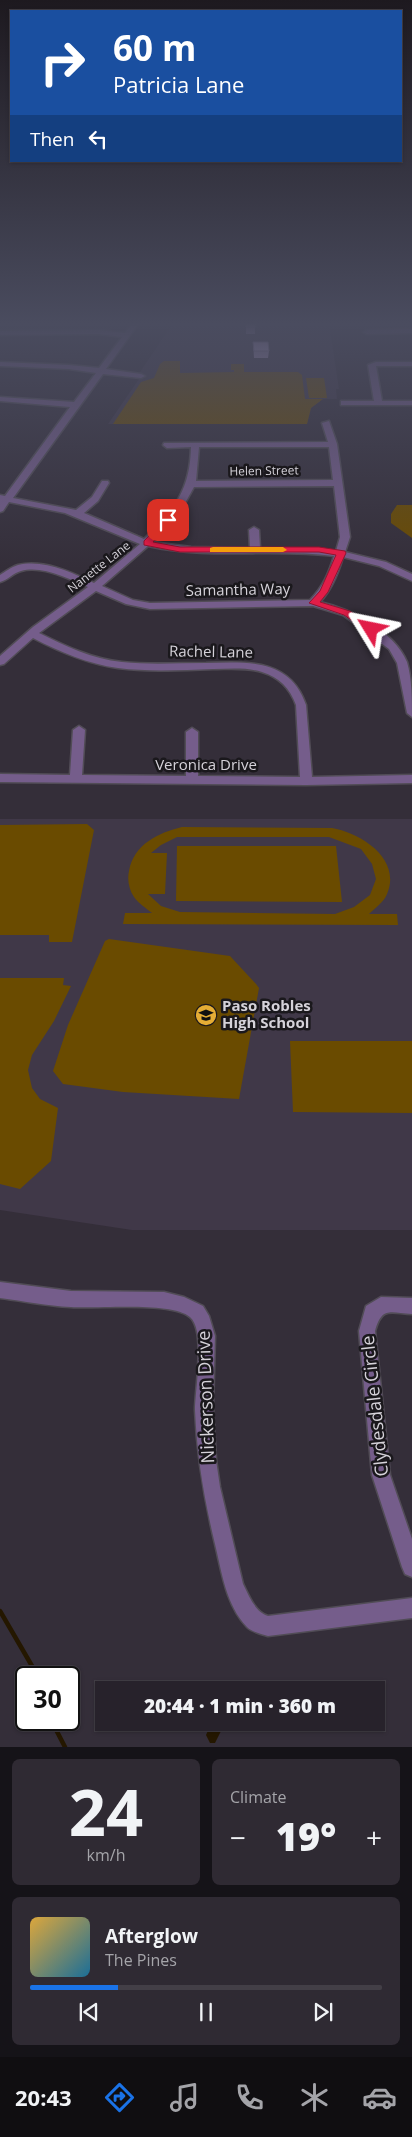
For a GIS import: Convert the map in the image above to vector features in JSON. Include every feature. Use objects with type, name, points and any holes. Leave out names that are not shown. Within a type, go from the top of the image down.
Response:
[{"type":"street","points":[[70,405],[76,405]]},
{"type":"street","points":[[0,509],[4,499],[76,405]]},
{"type":"street","points":[[314,603],[324,592],[342,553],[346,537],[333,444],[326,423]]},
{"type":"street","points":[[168,444],[333,444]]},
{"type":"street","name":"Nanette Lane","points":[[0,662],[32,634],[96,586],[147,543],[175,512],[190,484],[194,471],[195,444]]},
{"type":"street","points":[[77,514],[95,500],[104,483]]},
{"type":"street","name":"Helen Street","points":[[190,484],[338,483]]},
{"type":"street","points":[[4,499],[64,510],[77,514],[117,533],[147,543],[180,550],[319,550],[342,553],[385,565],[412,578]]},
{"type":"street","points":[[254,530],[255,550]]},
{"type":"street","name":"Samantha Way","points":[[0,579],[19,568],[35,566],[55,570],[130,602],[150,606],[314,603],[334,608],[360,621],[393,647],[402,663],[412,713]]},
{"type":"street","name":"Rachel Lane","points":[[32,634],[78,656],[118,665],[238,666],[268,670],[281,676],[294,688],[301,704],[306,780]]},
{"type":"street","points":[[76,779],[79,730]]},
{"type":"street","points":[[192,732],[192,780]]},
{"type":"street","name":"Veronica Drive","points":[[0,778],[192,780],[412,779]]},
{"type":"street","name":"Nickerson Drive","points":[[0,1290],[71,1299],[164,1300],[184,1305],[197,1312],[203,1322],[207,1336],[204,1407],[207,1460],[234,1585],[243,1606],[256,1622],[268,1626],[412,1608]]},
{"type":"street","name":"Clydesdale Circle","points":[[412,1306],[382,1305],[372,1312],[367,1331],[381,1475],[412,1567]]},
{"type":"shaded area","points":[[121,405],[316,405],[311,408],[307,424],[108,424]]},
{"type":"shaded area","points":[[126,405],[316,405],[311,408],[307,424],[113,424]]},
{"type":"shaded area","points":[[397,505],[412,505],[412,538],[391,523],[391,514]]},
{"type":"shaded area","name":"Paso Robles High School","points":[[0,819],[412,819],[412,1230],[132,1230],[0,1210]]},
{"type":"shaded area","points":[[87,824],[94,830],[72,942],[49,942],[49,935],[0,935],[0,825]]},
{"type":"shaded area","points":[[182,827],[332,828],[355,836],[376,850],[384,859],[389,870],[390,881],[386,897],[369,914],[397,914],[398,925],[123,924],[125,913],[152,913],[138,902],[129,885],[129,871],[136,854],[148,841],[156,836]],"holes":[[[177,837],[329,837],[361,849],[372,864],[376,879],[370,895],[354,907],[335,914],[180,912],[161,906],[148,894],[165,894],[167,853],[151,853],[161,845]]]},
{"type":"shaded area","points":[[177,846],[336,846],[342,902],[176,901]]},
{"type":"shaded area","points":[[109,939],[230,956],[256,984],[259,988],[239,1099],[123,1092],[63,1084],[53,1071],[68,1025],[105,941]]},
{"type":"shaded area","points":[[0,978],[64,978],[63,985],[71,986],[54,1021],[32,1055],[28,1070],[32,1088],[40,1099],[58,1108],[51,1161],[20,1189],[0,1184]]},
{"type":"shaded area","points":[[290,1041],[412,1041],[412,1113],[293,1112]]},
{"type":"shaded area","points":[[208,1731],[221,1731],[215,1743],[210,1743],[206,1735]]},
{"type":"waterway","points":[[0,1611],[32,1666]]},
{"type":"waterway","points":[[57,1731],[65,1747]]},
{"type":"slow traffic","points":[[213,550],[283,550]]},
{"type":"place","name":"Paso Robles High School","points":[[206,1015]]},
{"type":"route","points":[[168,520],[147,543],[180,550],[319,550],[342,553],[334,574],[324,592],[314,603],[347,613],[371,629]]}]
